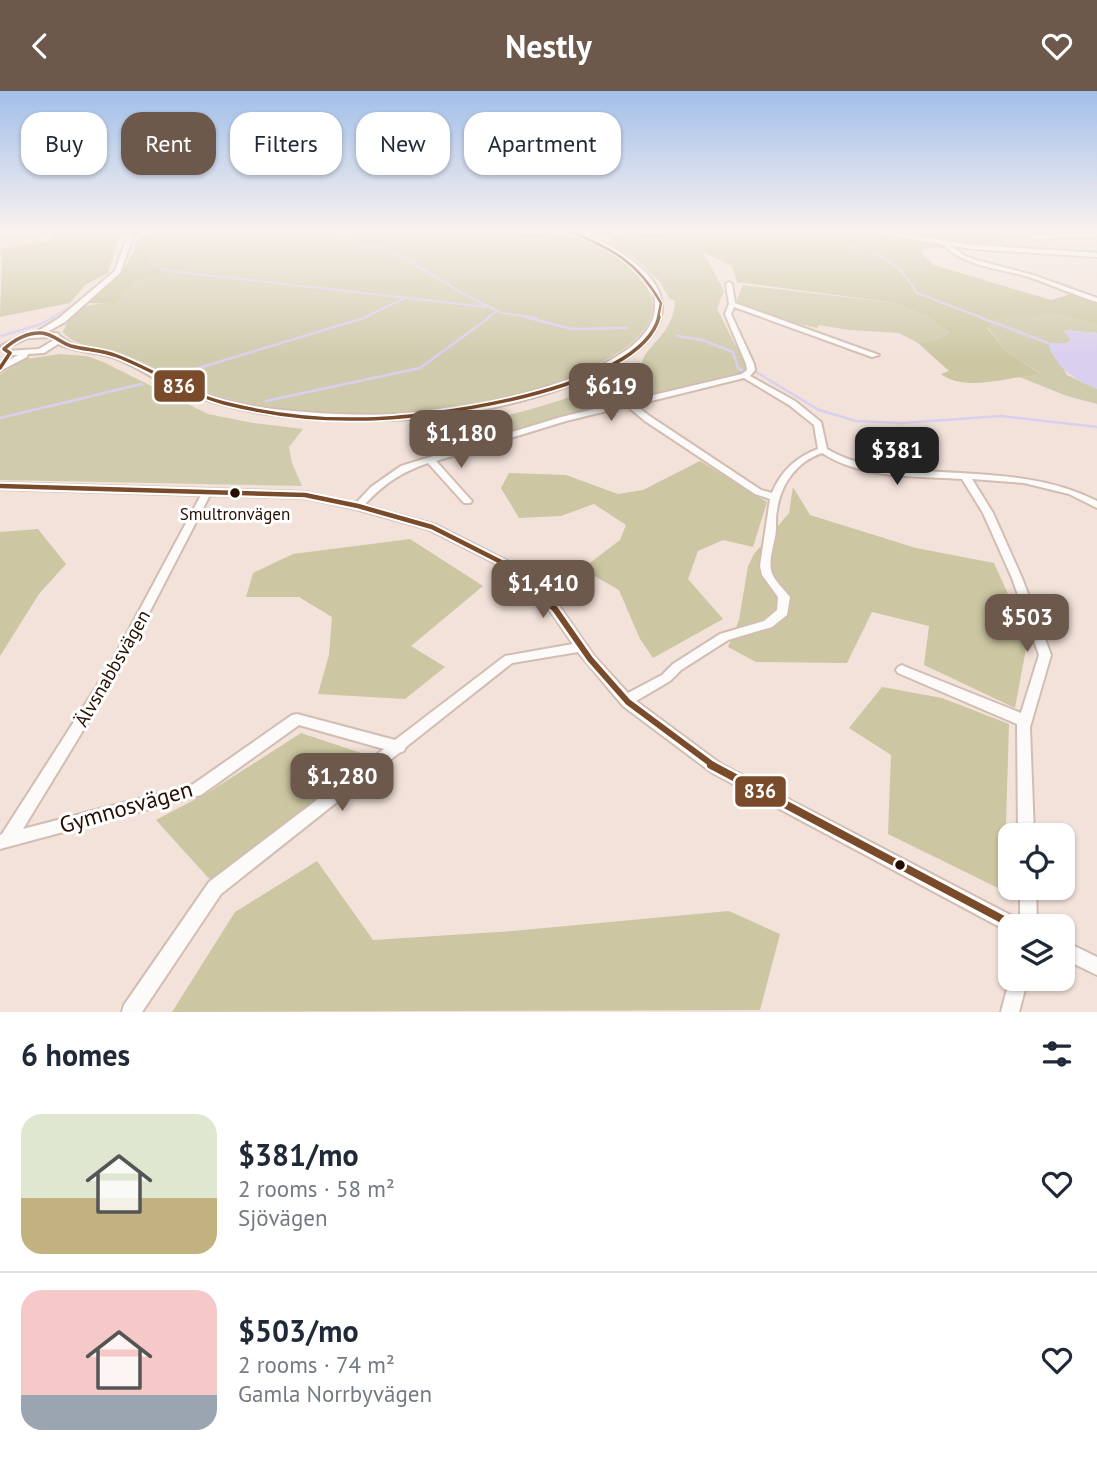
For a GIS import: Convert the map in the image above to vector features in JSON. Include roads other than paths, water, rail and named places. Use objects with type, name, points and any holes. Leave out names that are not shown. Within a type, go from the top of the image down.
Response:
[{"type":"street","points":[[4,346],[62,320],[116,274]]},
{"type":"street","points":[[33,335],[120,357],[197,394],[268,411],[320,417],[370,417],[472,408],[540,394],[578,380],[610,365],[641,343],[659,320],[661,299],[651,279],[645,274]]},
{"type":"street","points":[[1017,274],[1097,300]]},
{"type":"street","points":[[358,506],[374,489],[404,468],[537,427],[746,376],[751,369],[728,314],[732,304],[729,284]]},
{"type":"street","points":[[732,304],[875,355]]},
{"type":"street","points":[[41,351],[57,339],[62,320]]},
{"type":"street","points":[[4,346],[28,353]]},
{"type":"street","points":[[0,368],[4,346]]},
{"type":"street","points":[[0,368],[28,353],[92,349]]},
{"type":"street","points":[[746,376],[792,404],[818,424],[823,450],[839,460],[882,471],[1024,480],[1072,492],[1097,505]]},
{"type":"street","points":[[629,404],[758,492],[776,498]]},
{"type":"street","points":[[626,700],[666,678],[677,667],[724,638],[768,624],[783,612],[784,597],[766,573],[772,510],[795,462],[823,450]]},
{"type":"street","points":[[430,460],[467,501]]},
{"type":"street","points":[[966,478],[998,535],[1045,655],[1023,727],[1026,823]]},
{"type":"street","points":[[0,486],[305,495],[358,506],[432,527],[507,565],[555,609],[581,647],[626,700],[716,768],[998,918]]},
{"type":"street","name":"Älvsnabbsvägen","points":[[4,841],[114,670],[207,492]]},
{"type":"street","points":[[131,1012],[215,888],[509,659],[581,647]]},
{"type":"street","points":[[902,670],[1025,720]]},
{"type":"street","name":"Gymnosvägen","points":[[4,841],[196,790],[297,719],[399,747]]},
{"type":"street","points":[[1075,955],[1097,966]]},
{"type":"street","points":[[1010,1012],[1015,991]]},
{"type":"waterway","points":[[196,274],[486,307]]},
{"type":"waterway","points":[[430,274],[502,313],[537,318]]},
{"type":"waterway","points":[[904,274],[917,293],[983,318]]},
{"type":"waterway","points":[[363,318],[405,298]]},
{"type":"waterway","points":[[51,318],[78,302]]},
{"type":"waterway","points":[[487,318],[497,311]]},
{"type":"waterway","points":[[1,336],[41,324],[54,317]]},
{"type":"waterway","points":[[179,374],[367,317]]},
{"type":"waterway","points":[[266,401],[420,368],[490,317]]},
{"type":"waterway","points":[[525,317],[572,329],[627,328]]},
{"type":"waterway","points":[[979,317],[1048,343]]},
{"type":"waterway","points":[[677,336],[702,340],[733,352],[738,368],[742,370]]},
{"type":"waterway","points":[[756,372],[819,410],[856,421],[902,423],[1001,416],[1097,427]]},
{"type":"waterway","points":[[0,418],[142,384]]},
{"type":"place","name":"Smultronvägen","points":[[235,493]]}]
